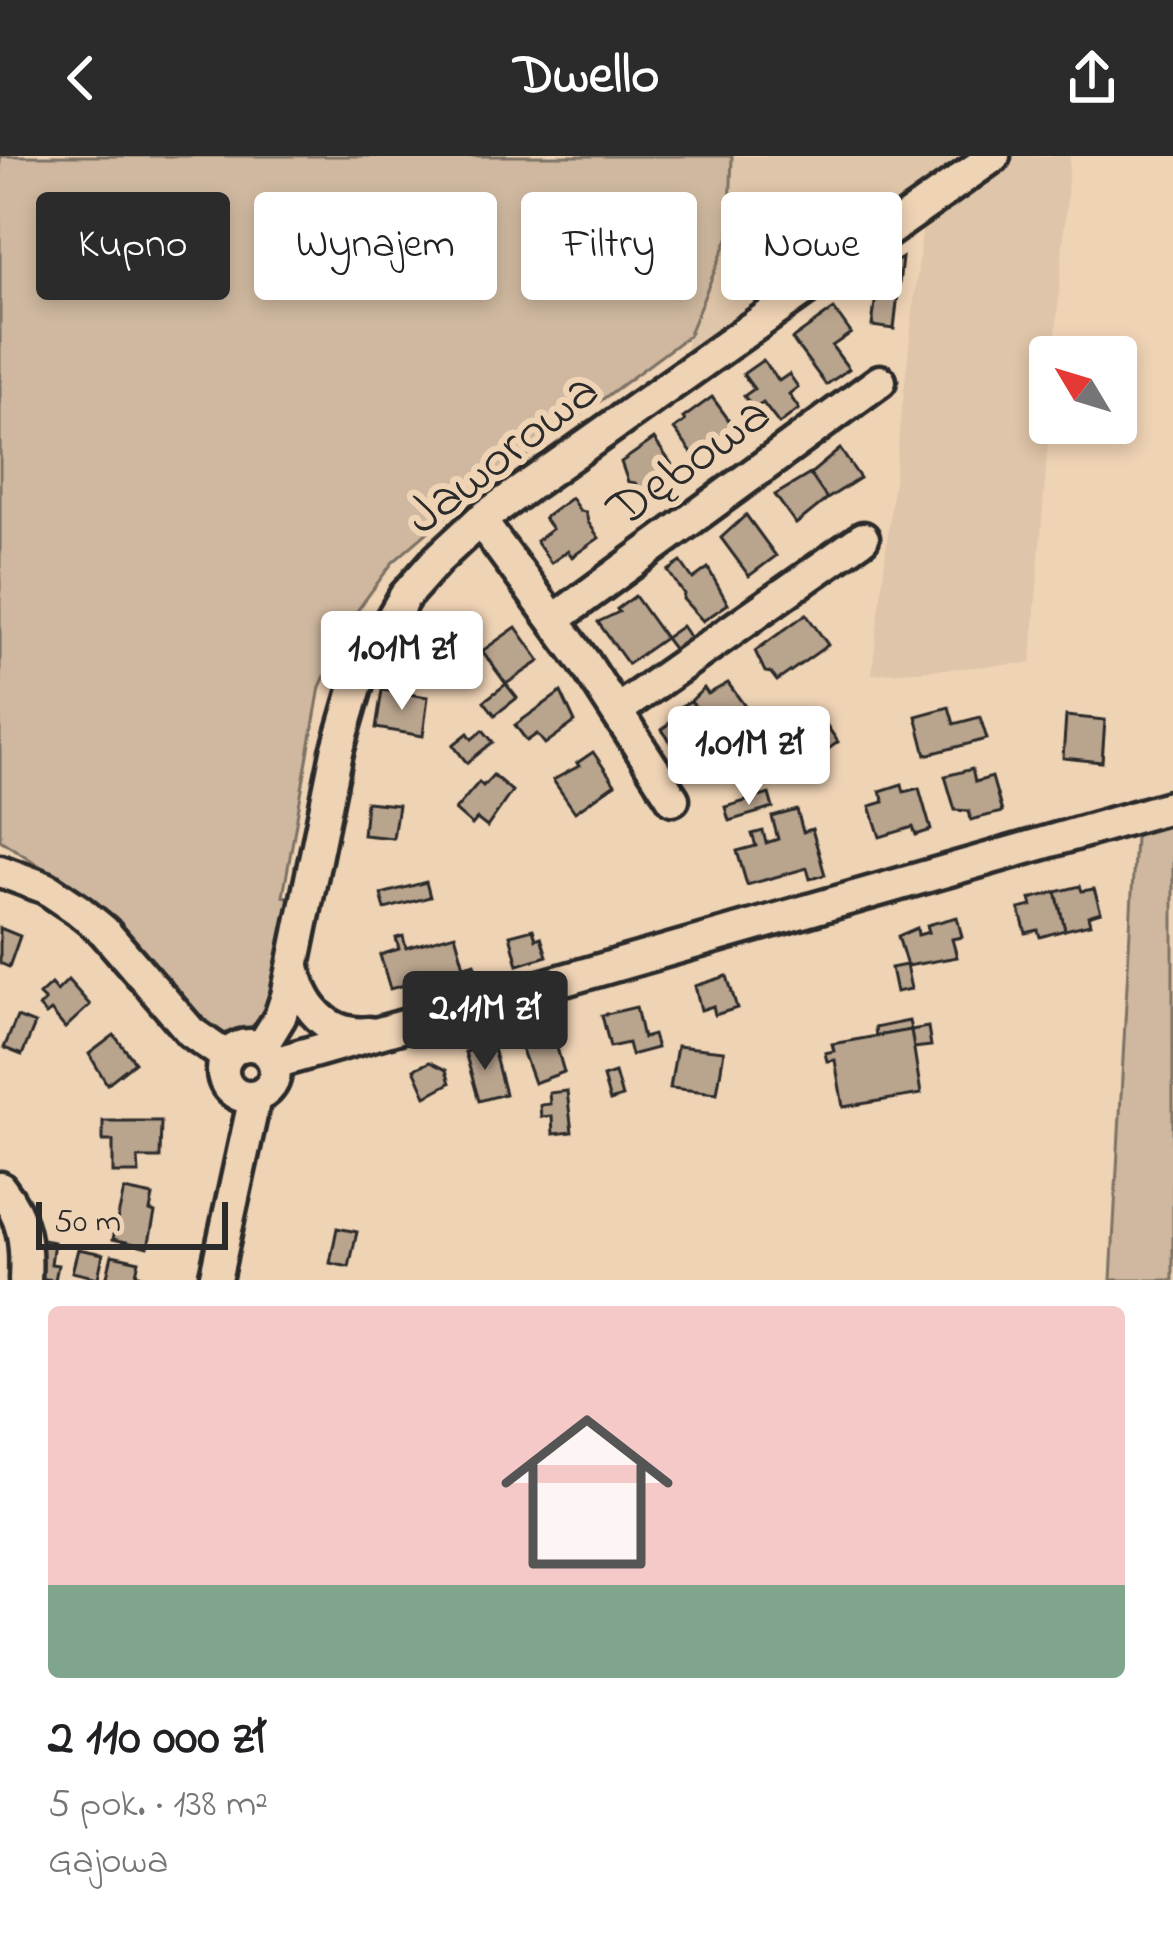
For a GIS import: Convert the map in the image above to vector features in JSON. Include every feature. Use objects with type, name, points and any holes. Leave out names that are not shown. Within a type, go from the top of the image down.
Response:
[{"type":"street","name":"Jaworowa","points":[[268,1055],[294,966],[337,752],[360,673],[405,596],[481,520],[994,156]]},
{"type":"street","name":"Dębowa","points":[[554,620],[880,381]]},
{"type":"street","points":[[481,520],[618,710],[673,799]]},
{"type":"street","points":[[618,710],[863,538]]},
{"type":"street","points":[[268,1055],[273,1081],[266,1092],[243,1097],[229,1088],[222,1073],[227,1057],[238,1047],[268,1055],[381,1031],[1173,806]]},
{"type":"street","points":[[0,871],[46,888],[77,909],[119,948],[191,1033],[227,1057]]},
{"type":"street","points":[[294,966],[306,1003],[321,1019],[339,1030],[381,1031]]},
{"type":"street","points":[[215,1280],[254,1097]]},
{"type":"street","points":[[0,1188],[18,1211],[27,1242],[25,1280]]},
{"type":"shaded area","points":[[0,156],[732,156],[731,192],[721,192],[721,256],[688,336],[453,510],[392,563],[349,622],[320,687],[283,896],[300,900],[284,968],[265,1012],[250,1027],[232,1034],[209,1030],[88,897],[0,840]]},
{"type":"shaded area","points":[[732,156],[1070,156],[1056,336],[1029,336],[1029,444],[1048,444],[1031,663],[872,674],[925,206],[902,222],[902,192],[731,192]]},
{"type":"shaded area","points":[[721,256],[721,300],[792,300],[682,378],[688,336]]},
{"type":"shaded area","points":[[1173,809],[1173,1280],[1111,1280],[1136,819]]},
{"type":"building","points":[[875,300],[897,300],[894,329],[872,326]]},
{"type":"building","points":[[834,309],[851,333],[832,346],[849,369],[826,385],[792,339]]},
{"type":"building","points":[[763,360],[779,381],[789,374],[798,387],[789,394],[799,409],[779,424],[763,403],[754,409],[744,396],[754,389],[743,374]]},
{"type":"building","points":[[712,397],[734,427],[694,456],[674,429]]},
{"type":"building","points":[[654,439],[675,469],[642,492],[628,482],[621,462]]},
{"type":"building","points":[[840,449],[860,478],[827,499],[810,474]]},
{"type":"building","points":[[810,474],[827,499],[796,524],[775,495]]},
{"type":"building","points":[[571,498],[586,512],[599,538],[572,557],[568,551],[551,563],[536,541],[552,529],[544,518]]},
{"type":"building","points":[[746,515],[776,556],[749,576],[721,538]]},
{"type":"building","points":[[681,562],[693,579],[708,568],[728,604],[703,621],[683,599],[668,571]]},
{"type":"building","points":[[635,596],[665,638],[628,664],[598,622],[619,612]]},
{"type":"building","points":[[806,614],[828,645],[777,681],[765,672],[755,651]]},
{"type":"building","points":[[682,626],[693,642],[677,654],[665,638]]},
{"type":"building","points":[[516,627],[540,661],[506,684],[482,651]]},
{"type":"building","points":[[728,683],[747,709],[715,735],[691,701],[704,688],[708,694]]},
{"type":"building","points":[[506,684],[517,698],[495,715],[484,701]]},
{"type":"building","points":[[382,690],[428,697],[423,736],[376,728]]},
{"type":"building","points":[[561,692],[575,722],[545,744],[537,734],[527,741],[515,725]]},
{"type":"building","points":[[691,701],[715,735],[681,756],[662,730],[679,714],[675,709]]},
{"type":"building","points":[[949,707],[954,724],[980,717],[987,739],[926,755],[916,716]]},
{"type":"building","points":[[747,709],[757,723],[745,731],[737,716]]},
{"type":"building","points":[[1066,716],[1105,720],[1102,762],[1063,758]]},
{"type":"building","points":[[821,717],[838,742],[799,771],[781,746],[813,718]]},
{"type":"building","points":[[483,730],[493,742],[467,763],[453,745],[468,733],[472,739]]},
{"type":"building","points":[[593,752],[615,784],[575,812],[553,780]]},
{"type":"building","points":[[972,769],[975,782],[992,777],[1002,812],[971,820],[969,811],[955,810],[945,776]]},
{"type":"building","points":[[493,775],[512,791],[487,827],[477,819],[472,825],[455,810],[479,782],[483,786]]},
{"type":"building","points":[[902,784],[904,792],[919,788],[931,830],[916,835],[913,827],[880,837],[870,806],[884,802],[880,791]]},
{"type":"building","points":[[769,794],[773,808],[729,821],[725,807]]},
{"type":"building","points":[[366,802],[398,805],[393,838],[363,835]]},
{"type":"building","points":[[797,810],[803,832],[812,829],[825,875],[810,879],[807,868],[747,885],[737,851],[756,846],[752,834],[763,831],[766,843],[778,839],[772,817]]},
{"type":"building","points":[[426,882],[430,897],[385,909],[381,894]]},
{"type":"building","points":[[1080,886],[1082,891],[1094,889],[1101,912],[1088,916],[1090,924],[1065,930],[1056,892]]},
{"type":"building","points":[[1056,892],[1065,930],[1040,937],[1038,930],[1026,933],[1019,909],[1032,906],[1030,899]]},
{"type":"building","points":[[957,917],[962,937],[952,939],[957,957],[907,966],[898,936],[917,928],[918,935],[929,932],[927,925]]},
{"type":"building","points":[[0,928],[20,936],[9,967],[0,963]]},
{"type":"building","points":[[533,929],[547,956],[518,965],[510,935]]},
{"type":"building","points":[[455,934],[464,966],[475,963],[478,973],[467,977],[469,983],[455,987],[451,972],[390,989],[380,955],[399,949],[396,938],[403,936],[406,948]]},
{"type":"building","points":[[906,965],[911,989],[896,992],[891,968]]},
{"type":"building","points":[[727,976],[737,1008],[715,1015],[713,1006],[701,1010],[695,986]]},
{"type":"building","points":[[68,980],[90,1005],[65,1028],[51,1011],[46,1015],[39,1007],[45,1001],[39,995],[51,984],[57,991]]},
{"type":"building","points":[[636,1007],[643,1038],[653,1035],[657,1048],[631,1055],[628,1043],[610,1047],[602,1015]]},
{"type":"building","points":[[17,1017],[35,1024],[22,1055],[4,1048]]},
{"type":"building","points":[[909,1021],[911,1030],[876,1036],[875,1028]]},
{"type":"building","points":[[551,1027],[564,1072],[534,1083],[517,1036]]},
{"type":"building","points":[[928,1027],[931,1046],[913,1048],[911,1030]]},
{"type":"building","points":[[911,1030],[921,1094],[843,1107],[835,1060],[827,1061],[825,1053],[834,1051],[832,1044]]},
{"type":"building","points":[[114,1035],[135,1062],[107,1084],[89,1054]]},
{"type":"building","points":[[492,1045],[505,1094],[479,1101],[465,1052]]},
{"type":"building","points":[[677,1046],[724,1051],[717,1093],[670,1088]]},
{"type":"building","points":[[430,1062],[446,1070],[450,1083],[426,1096],[414,1069]]},
{"type":"building","points":[[615,1073],[622,1097],[610,1101],[603,1077]]},
{"type":"building","points":[[567,1091],[572,1132],[553,1134],[552,1116],[541,1117],[540,1105],[550,1104],[549,1093]]},
{"type":"building","points":[[103,1121],[161,1121],[160,1158],[138,1158],[139,1173],[113,1173],[113,1141],[103,1141]]},
{"type":"building","points":[[124,1190],[153,1196],[150,1211],[155,1213],[148,1247],[113,1239]]},
{"type":"building","points":[[337,1228],[357,1232],[349,1267],[330,1263]]},
{"type":"building","points":[[36,1239],[54,1242],[55,1280],[30,1277]]},
{"type":"building","points":[[78,1249],[103,1254],[98,1278],[72,1272]]},
{"type":"building","points":[[112,1255],[139,1261],[136,1274],[141,1280],[106,1280]]}]
